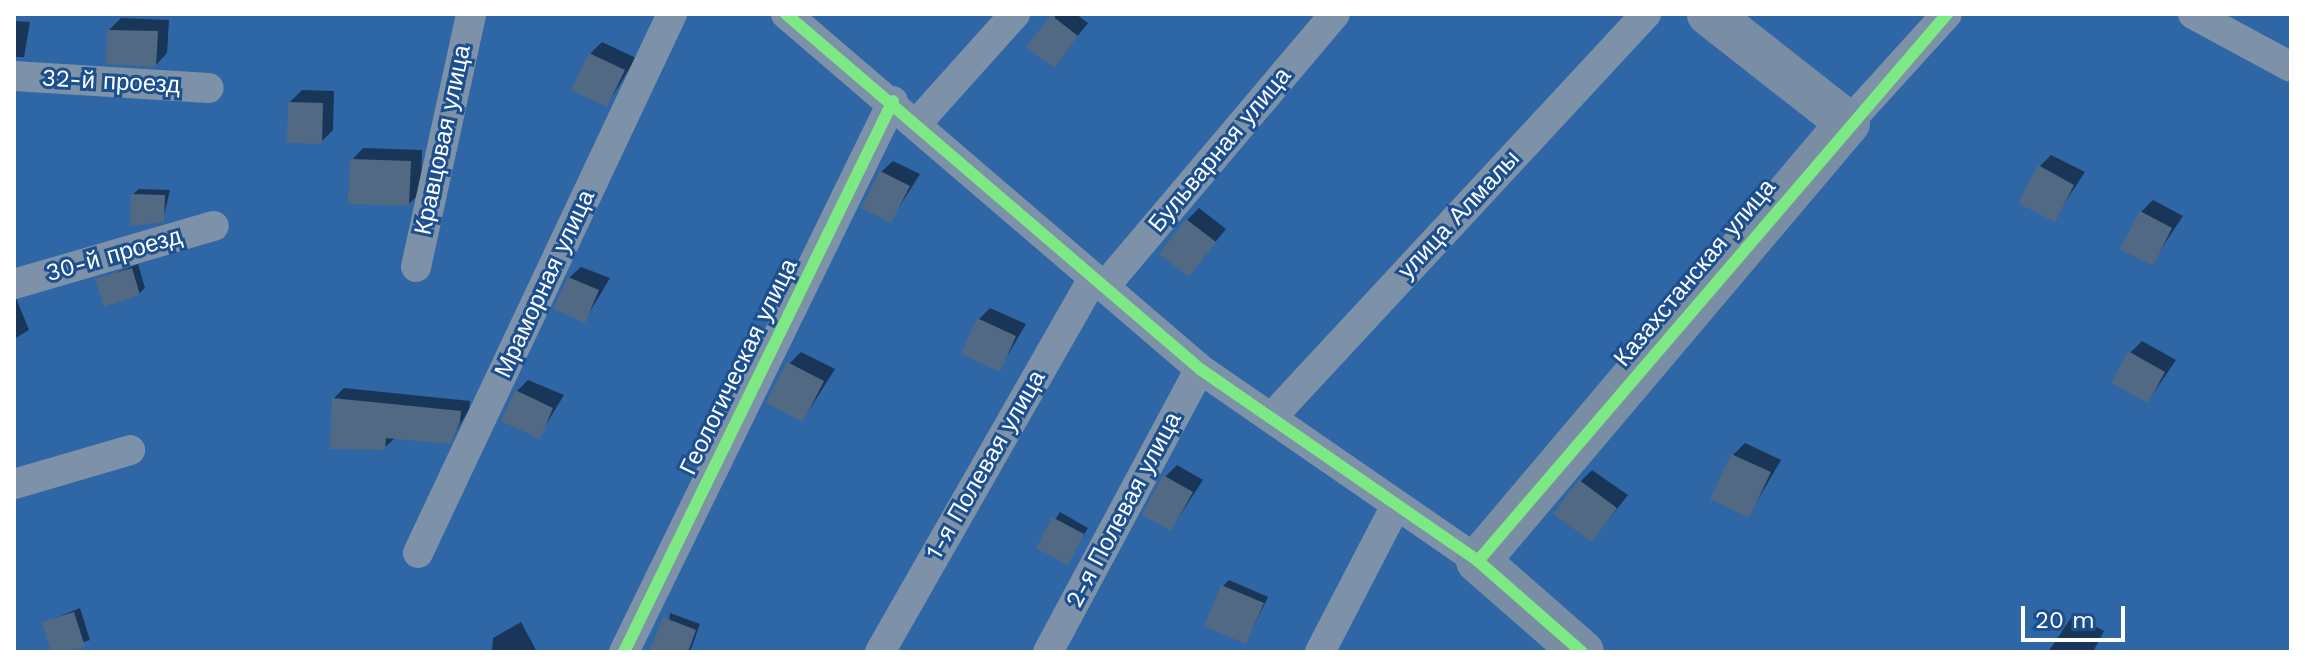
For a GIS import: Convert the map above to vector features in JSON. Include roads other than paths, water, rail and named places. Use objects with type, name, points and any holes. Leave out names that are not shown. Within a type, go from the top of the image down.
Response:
[{"type":"street","name":"Кравцовая улица","points":[[416,267],[471,14]]},
{"type":"street","name":"Мраморная улица","points":[[418,553],[672,14]]},
{"type":"street","points":[[786,14],[919,121],[1200,369],[1272,417],[1394,509],[1478,561],[1568,648]]},
{"type":"street","points":[[919,121],[1015,14]]},
{"type":"street","name":"Бульварная улица","points":[[1099,282],[1335,14]]},
{"type":"street","name":"улица Алмалы","points":[[1272,417],[1646,14]]},
{"type":"street","points":[[1709,14],[1848,123]]},
{"type":"street","name":"Казахстанская улица","points":[[1478,561],[1848,123],[1947,14]]},
{"type":"street","points":[[2193,14],[2291,67]]},
{"type":"street","name":"32-й проезд","points":[[14,76],[209,88]]},
{"type":"street","name":"Геологическая улица","points":[[624,652],[893,101]]},
{"type":"street","name":"30-й проезд","points":[[14,284],[214,226]]},
{"type":"street","name":"1-я Полевая улица","points":[[880,652],[1099,282]]},
{"type":"street","name":"2-я Полевая улица","points":[[1048,652],[1200,369]]},
{"type":"street","points":[[14,484],[130,450]]},
{"type":"street","points":[[1320,652],[1394,509]]}]
